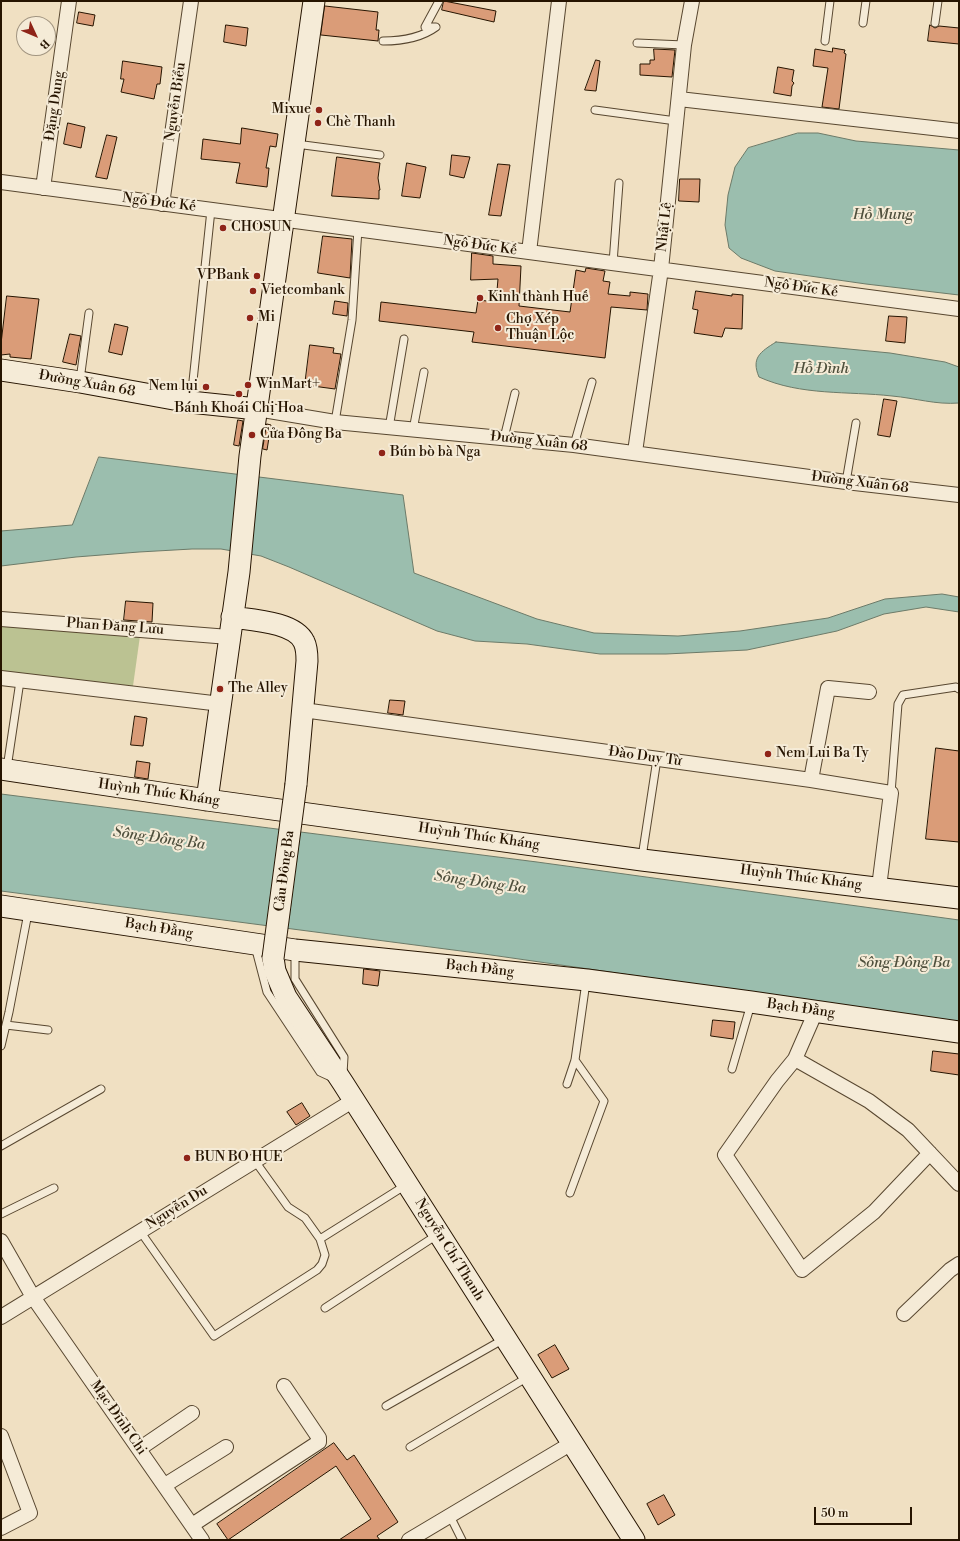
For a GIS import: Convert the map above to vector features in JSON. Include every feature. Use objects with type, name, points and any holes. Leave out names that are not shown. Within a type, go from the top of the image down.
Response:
[{"type":"street","name":"Đặng Dung","points":[[44,188],[69,1]]},
{"type":"street","name":"Nguyễn Biểu","points":[[162,204],[191,1]]},
{"type":"street","points":[[207,800],[239,572],[250,456],[314,1]]},
{"type":"street","points":[[529,252],[560,1]]},
{"type":"street","name":"Nhật Lệ","points":[[635,452],[661,269],[684,45],[692,1]]},
{"type":"street","points":[[679,99],[959,131]]},
{"type":"street","name":"Ngô Đức Kế","points":[[1,182],[959,309]]},
{"type":"street","name":"Đường Xuân 68","points":[[1,370],[80,382],[190,402],[257,409],[335,422],[635,452],[846,482],[959,495]]},
{"type":"street","name":"Phan Đăng Lưu","points":[[1,619],[231,627]]},
{"type":"street","points":[[231,627],[279,625],[297,633],[304,642],[307,661],[303,710]]},
{"type":"street","points":[[1,678],[221,704]]},
{"type":"street","points":[[811,780],[828,688],[869,692]]},
{"type":"street","name":"Đào Duy Từ","points":[[303,710],[811,780],[891,793]]},
{"type":"street","name":"Cầu Đông Ba","points":[[273,958],[296,784],[303,710]]},
{"type":"street","name":"Huỳnh Thúc Kháng","points":[[4,769],[207,800],[642,860],[879,887],[959,898]]},
{"type":"street","points":[[879,887],[891,793]]},
{"type":"street","name":"Bạch Đằng","points":[[1,906],[295,950],[587,980],[959,1032]]},
{"type":"street","name":"Nguyễn Chí Thanh","points":[[273,958],[275,971],[286,997],[408,1185],[634,1540]]},
{"type":"street","points":[[816,1011],[795,1059],[777,1081],[726,1155],[802,1270],[874,1212],[930,1153]]},
{"type":"street","points":[[795,1059],[869,1101],[908,1130],[959,1184]]},
{"type":"street","name":"Nguyễn Du","points":[[1,1317],[254,1161],[348,1092]]},
{"type":"street","name":"Mạc Đĩnh Chi","points":[[1,1241],[33,1297],[202,1540]]},
{"type":"street","points":[[904,1314],[950,1270],[959,1264]]},
{"type":"street","points":[[192,1525],[319,1442],[319,1438],[284,1386]]},
{"type":"street","points":[[139,1448],[192,1413]]},
{"type":"street","points":[[1,1436],[30,1513],[1,1528]]},
{"type":"street","points":[[408,1540],[572,1443]]},
{"type":"street","points":[[165,1485],[226,1448]]},
{"type":"lane","points":[[383,41],[408,39],[429,32],[436,26],[426,27],[439,1]]},
{"type":"lane","points":[[825,41],[830,1]]},
{"type":"lane","points":[[863,23],[866,1]]},
{"type":"lane","points":[[935,22],[938,1]]},
{"type":"lane","points":[[638,43],[684,45]]},
{"type":"lane","points":[[595,110],[676,121]]},
{"type":"lane","points":[[294,143],[380,155]]},
{"type":"lane","points":[[613,263],[619,183]]},
{"type":"lane","points":[[190,402],[211,210]]},
{"type":"lane","points":[[335,422],[352,320],[358,229]]},
{"type":"lane","points":[[80,382],[90,313]]},
{"type":"lane","points":[[389,428],[404,339]]},
{"type":"lane","points":[[413,430],[424,372]]},
{"type":"lane","points":[[574,445],[592,382]]},
{"type":"lane","points":[[504,438],[515,393]]},
{"type":"lane","points":[[846,482],[856,423]]},
{"type":"lane","points":[[4,769],[20,681]]},
{"type":"lane","points":[[891,793],[898,704],[903,695],[956,687],[959,689]]},
{"type":"lane","points":[[642,860],[657,759]]},
{"type":"lane","points":[[1,1046],[29,909]]},
{"type":"lane","points":[[254,944],[267,992],[320,1072],[348,1092]]},
{"type":"lane","points":[[295,950],[295,979],[344,1057],[348,1092]]},
{"type":"lane","points":[[567,1084],[575,1060],[587,980]]},
{"type":"lane","points":[[732,1069],[751,1002]]},
{"type":"lane","points":[[6,1025],[48,1030]]},
{"type":"lane","points":[[570,1193],[604,1101],[575,1060]]},
{"type":"lane","points":[[1,1146],[101,1089]]},
{"type":"lane","points":[[140,1231],[214,1336],[317,1270],[322,1264],[325,1255],[320,1239],[305,1218],[288,1207],[254,1161]]},
{"type":"lane","points":[[320,1239],[408,1185]]},
{"type":"lane","points":[[1,1214],[54,1188]]},
{"type":"lane","points":[[325,1308],[439,1234]]},
{"type":"lane","points":[[386,1406],[505,1338]]},
{"type":"lane","points":[[410,1447],[530,1376]]},
{"type":"lane","points":[[450,1516],[462,1540]]},
{"type":"shaded area","points":[[1,626],[140,636],[133,686],[1,672]]},
{"type":"water","name":"Hồ Mung","points":[[798,133],[818,133],[856,141],[959,150],[959,295],[775,271],[741,258],[729,248],[725,225],[728,195],[735,167],[748,148]]},
{"type":"water","name":"Hồ Đình","points":[[776,342],[890,353],[945,362],[959,367],[959,403],[942,403],[892,396],[825,392],[775,383],[759,377],[756,365],[758,356],[761,352]]},
{"type":"water","points":[[99,457],[403,495],[414,573],[537,619],[594,633],[678,636],[740,631],[828,618],[885,599],[942,594],[959,597],[959,612],[926,607],[884,614],[837,631],[747,650],[666,654],[600,654],[527,644],[475,641],[437,631],[261,556],[221,549],[139,552],[76,557],[1,566],[1,531],[72,525]]},
{"type":"water","name":"Sông Đông Ba","points":[[1,794],[537,862],[959,920],[959,1022],[484,954],[1,891]]},
{"type":"building","points":[[444,1],[496,11],[494,22],[442,10]]},
{"type":"building","points":[[325,6],[378,12],[376,30],[379,30],[378,41],[321,35]]},
{"type":"building","points":[[79,12],[95,15],[93,26],[77,23]]},
{"type":"building","points":[[226,25],[248,28],[246,46],[224,42]]},
{"type":"building","points":[[930,25],[935,28],[939,26],[959,28],[959,44],[928,41]]},
{"type":"building","points":[[833,48],[845,50],[844,53],[846,54],[839,109],[822,107],[828,68],[813,66],[815,49],[832,52]]},
{"type":"building","points":[[654,49],[675,50],[672,77],[640,75],[640,64],[650,64],[650,60],[654,60]]},
{"type":"building","points":[[596,60],[600,61],[596,91],[585,90]]},
{"type":"building","points":[[123,61],[162,67],[160,84],[157,84],[154,99],[121,92],[124,79],[121,79]]},
{"type":"building","points":[[778,67],[794,70],[792,81],[794,83],[792,86],[791,96],[774,93]]},
{"type":"building","points":[[68,123],[85,127],[81,148],[64,144]]},
{"type":"building","points":[[242,128],[278,134],[276,147],[270,146],[266,168],[269,168],[267,187],[236,183],[240,163],[201,159],[203,139],[240,144]]},
{"type":"building","points":[[107,135],[117,137],[107,179],[96,177]]},
{"type":"building","points":[[452,155],[470,157],[464,178],[450,175]]},
{"type":"building","points":[[337,157],[380,163],[378,178],[380,190],[379,199],[332,196]]},
{"type":"building","points":[[407,163],[426,167],[420,198],[402,196]]},
{"type":"building","points":[[498,164],[510,165],[501,216],[489,215]]},
{"type":"building","points":[[680,179],[700,179],[699,202],[679,201]]},
{"type":"building","points":[[323,236],[352,239],[350,278],[318,273]]},
{"type":"building","points":[[472,253],[493,256],[493,264],[521,266],[519,306],[570,312],[576,270],[585,272],[586,268],[605,271],[603,281],[610,282],[608,294],[630,296],[630,292],[648,294],[647,310],[611,307],[605,358],[472,342],[474,332],[379,321],[381,302],[476,313],[478,300],[496,302],[498,279],[471,280]]},
{"type":"building","points":[[696,291],[732,296],[732,294],[743,295],[742,329],[725,328],[722,337],[694,333],[698,310],[693,309]]},
{"type":"building","points":[[7,296],[39,299],[31,359],[10,357],[10,354],[1,355]]},
{"type":"building","points":[[335,301],[348,303],[347,316],[333,314]]},
{"type":"building","points":[[889,316],[907,317],[905,343],[886,341]]},
{"type":"building","points":[[115,324],[128,327],[122,355],[109,352]]},
{"type":"building","points":[[70,334],[81,336],[76,365],[63,362]]},
{"type":"building","points":[[310,345],[334,348],[333,353],[341,354],[335,389],[305,385]]},
{"type":"building","points":[[884,399],[897,401],[890,437],[878,435]]},
{"type":"building","points":[[238,420],[243,421],[239,446],[234,445]]},
{"type":"building","points":[[267,424],[271,425],[267,450],[263,449]]},
{"type":"building","points":[[126,601],[153,603],[152,622],[124,620]]},
{"type":"building","points":[[390,700],[405,701],[403,715],[388,713]]},
{"type":"building","points":[[135,716],[147,718],[143,746],[131,745]]},
{"type":"building","points":[[936,748],[959,751],[959,842],[926,839]]},
{"type":"building","points":[[137,761],[150,763],[148,779],[135,777]]},
{"type":"building","points":[[364,969],[380,971],[378,986],[363,984]]},
{"type":"building","points":[[713,1020],[735,1022],[733,1039],[711,1036]]},
{"type":"building","points":[[933,1051],[959,1054],[959,1075],[931,1071]]},
{"type":"building","points":[[302,1103],[310,1116],[296,1125],[287,1112]]},
{"type":"building","points":[[555,1345],[569,1369],[552,1378],[538,1355]]},
{"type":"building","points":[[334,1443],[347,1460],[354,1455],[398,1522],[377,1536],[380,1540],[339,1540],[371,1519],[336,1466],[228,1540],[217,1524]]},
{"type":"building","points":[[664,1495],[675,1515],[658,1525],[647,1504]]},
{"type":"place","name":"Mixue","points":[[319,110]]},
{"type":"place","name":"Chè Thanh","points":[[318,123]]},
{"type":"place","name":"CHOSUN","points":[[223,228]]},
{"type":"place","name":"VPBank","points":[[257,276]]},
{"type":"place","name":"Vietcombank","points":[[253,291]]},
{"type":"place","name":"Kinh thành Huế","points":[[480,298]]},
{"type":"place","name":"Mi","points":[[250,318]]},
{"type":"place","name":"Chợ Xép Thuận Lộc","points":[[498,328]]},
{"type":"place","name":"WinMart+","points":[[248,385]]},
{"type":"place","name":"Nem lụi","points":[[206,387]]},
{"type":"place","name":"Bánh Khoái Chị Hoa","points":[[239,394]]},
{"type":"place","name":"Cửa Đông Ba","points":[[252,435]]},
{"type":"place","name":"Bún bò bà Nga","points":[[382,453]]},
{"type":"place","name":"The Alley","points":[[220,689]]},
{"type":"place","name":"Nem Lui Ba Ty","points":[[768,754]]},
{"type":"place","name":"BUN BO HUE","points":[[187,1158]]}]
